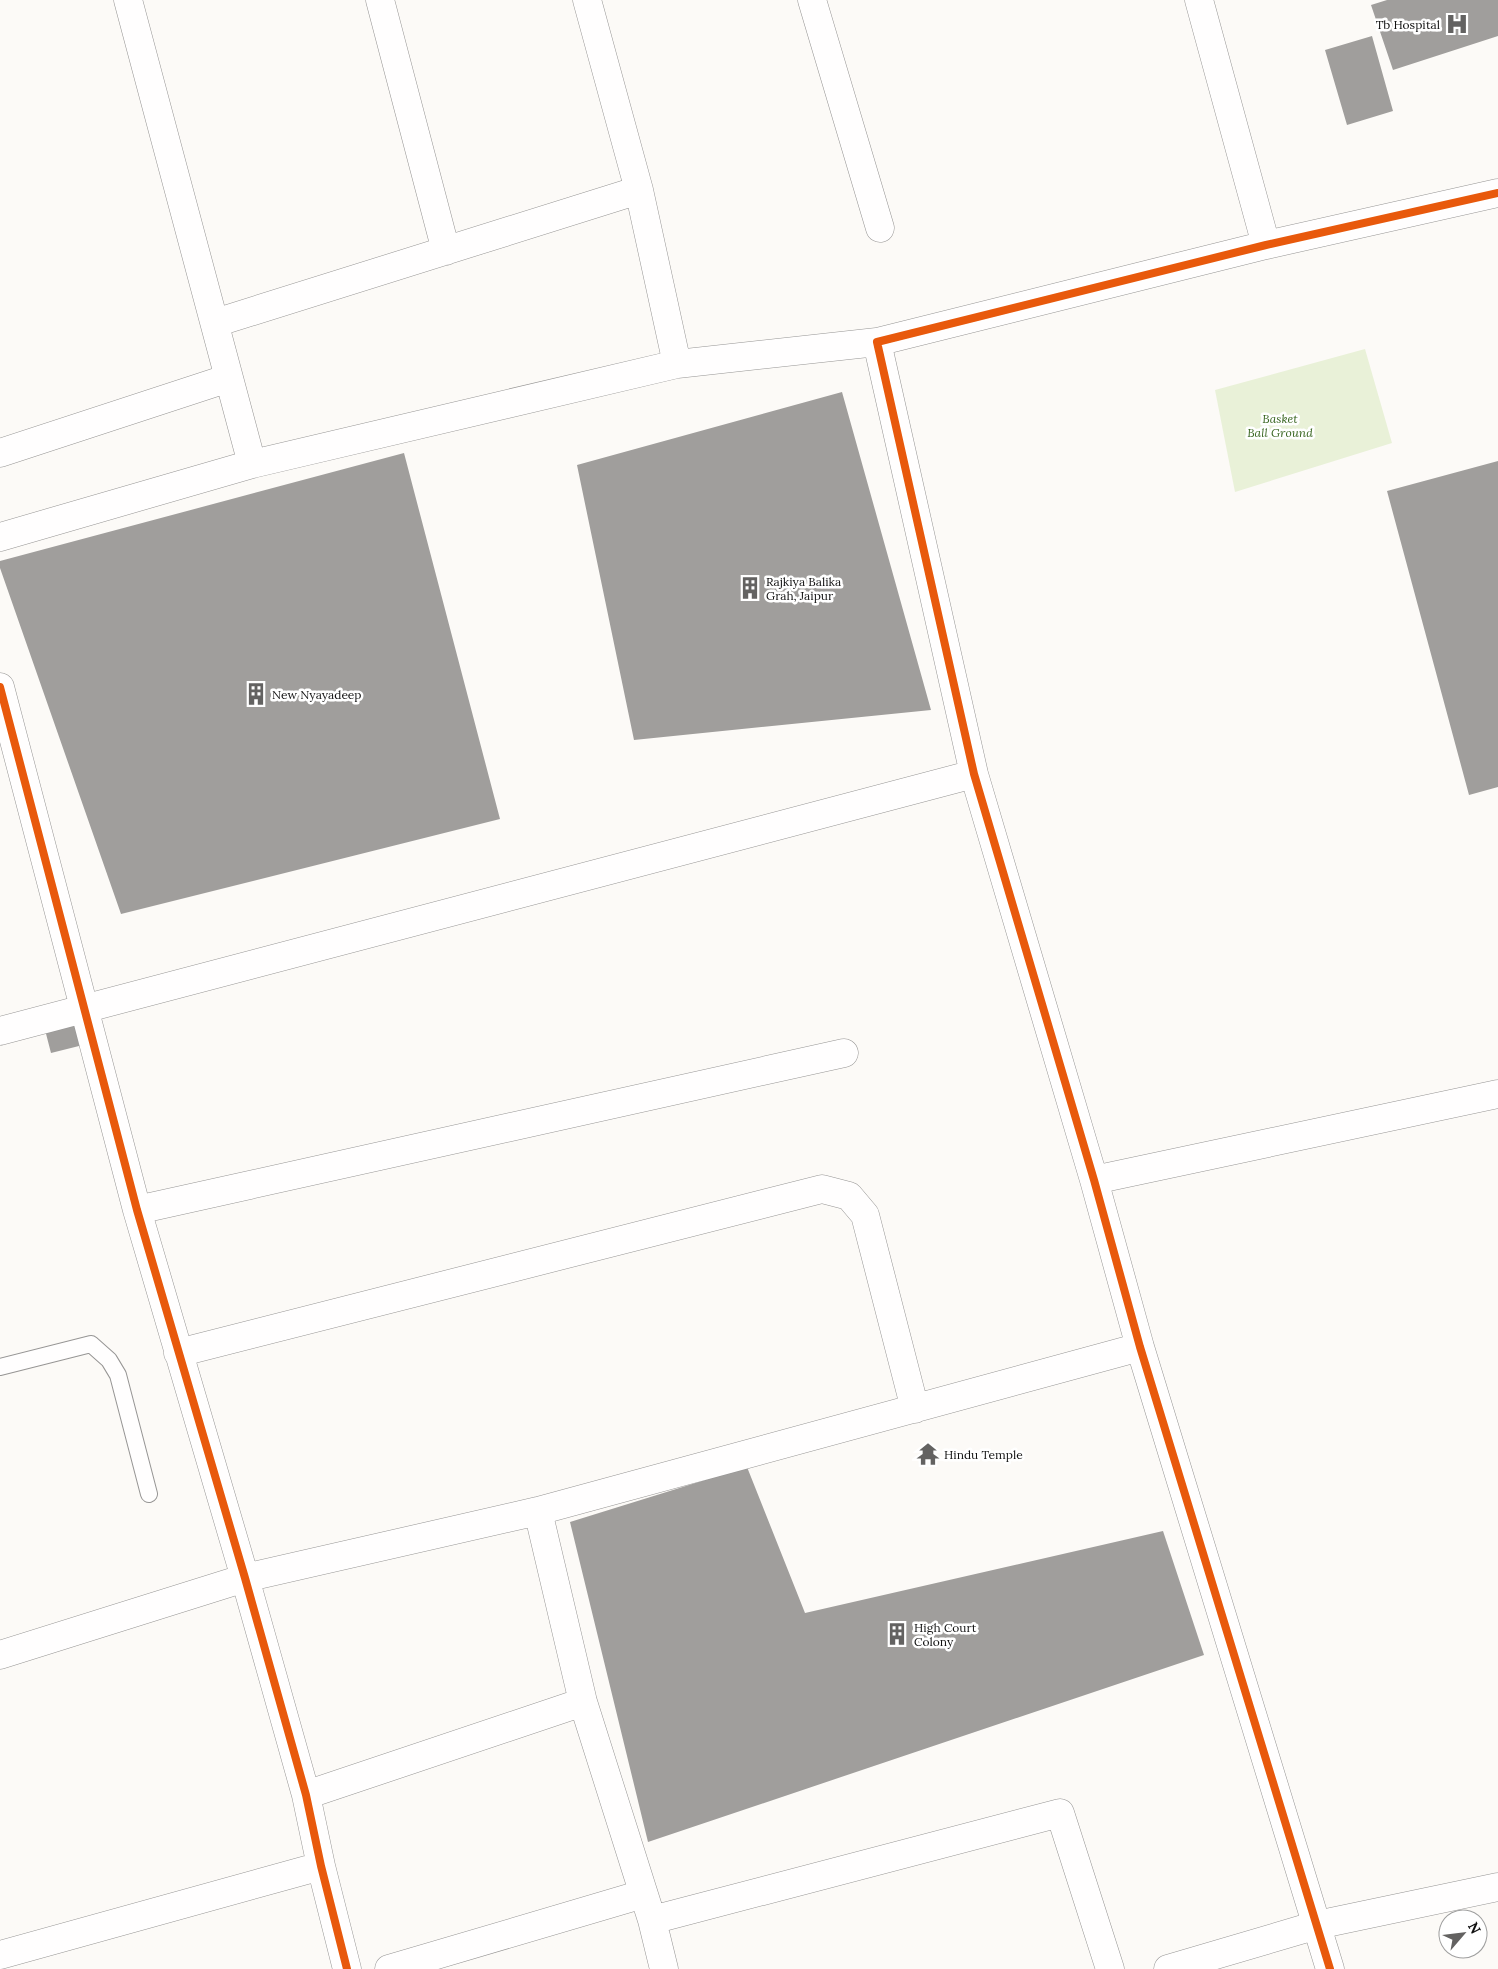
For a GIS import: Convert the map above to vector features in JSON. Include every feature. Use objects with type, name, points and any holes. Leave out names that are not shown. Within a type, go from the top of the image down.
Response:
[{"type":"street","points":[[128,0],[252,464]]},
{"type":"street","points":[[380,0],[446,251]]},
{"type":"street","points":[[588,0],[639,190],[677,364]]},
{"type":"street","points":[[812,0],[880,228]]},
{"type":"street","points":[[1199,0],[1266,245]]},
{"type":"street","points":[[214,323],[639,190]]},
{"type":"street","points":[[0,537],[252,464],[677,364],[877,342],[1266,245],[1498,193]]},
{"type":"street","points":[[877,342],[974,774],[1094,1180],[1140,1347],[1330,1969]]},
{"type":"street","points":[[0,453],[229,378]]},
{"type":"street","points":[[0,687],[136,1210],[245,1578],[306,1795],[321,1866],[347,1969]]},
{"type":"street","points":[[0,1031],[974,774]]},
{"type":"street","points":[[136,1210],[844,1053]]},
{"type":"street","points":[[1094,1180],[1498,1094]]},
{"type":"street","points":[[178,1354],[822,1189],[849,1196],[865,1215],[915,1408]]},
{"type":"street","points":[[0,1655],[245,1578],[538,1511],[1140,1347]]},
{"type":"street","points":[[538,1511],[583,1702],[652,1920],[664,1969]]},
{"type":"street","points":[[306,1795],[583,1702]]},
{"type":"street","points":[[652,1920],[1060,1813],[1110,1969]]},
{"type":"street","points":[[0,1955],[321,1866]]},
{"type":"street","points":[[1168,1969],[1317,1925],[1498,1887]]},
{"type":"street","points":[[389,1969],[644,1894]]},
{"type":"lane","points":[[0,1367],[91,1344],[109,1360],[118,1375],[149,1494]]},
{"type":"green space","name":"Basket Ball Ground","points":[[1365,349],[1392,443],[1235,492],[1215,390]]},
{"type":"building","points":[[1387,0],[1498,0],[1498,36],[1393,70],[1371,5]]},
{"type":"building","points":[[1372,36],[1393,111],[1347,125],[1325,50]]},
{"type":"building","name":"Rajkiya Balika Grah, Jaipur","points":[[842,392],[931,710],[634,740],[577,465]]},
{"type":"building","name":"New Nyayadeep","points":[[404,453],[500,819],[121,914],[0,568],[0,561]]},
{"type":"building","points":[[1498,461],[1498,787],[1469,795],[1387,491]]},
{"type":"building","points":[[78,1018],[79,1046],[51,1053],[44,1026]]},
{"type":"building","name":"High Court Colony","points":[[747,1467],[805,1613],[1163,1531],[1204,1655],[648,1842],[570,1522]]},
{"type":"cycle path","points":[[1330,1969],[1140,1347],[1094,1180],[974,774],[877,342],[1266,245],[1498,193]]},
{"type":"cycle path","points":[[0,687],[137,1210],[245,1578],[306,1795],[321,1866],[347,1969]]},
{"type":"place","name":"Tb Hospital","points":[[1457,24]]},
{"type":"place","name":"Rajkiya Balika Grah, Jaipur","points":[[750,588]]},
{"type":"place","name":"New Nyayadeep","points":[[256,694]]},
{"type":"place","name":"Hindu Temple","points":[[928,1454]]},
{"type":"place","name":"High Court Colony","points":[[897,1634]]}]
